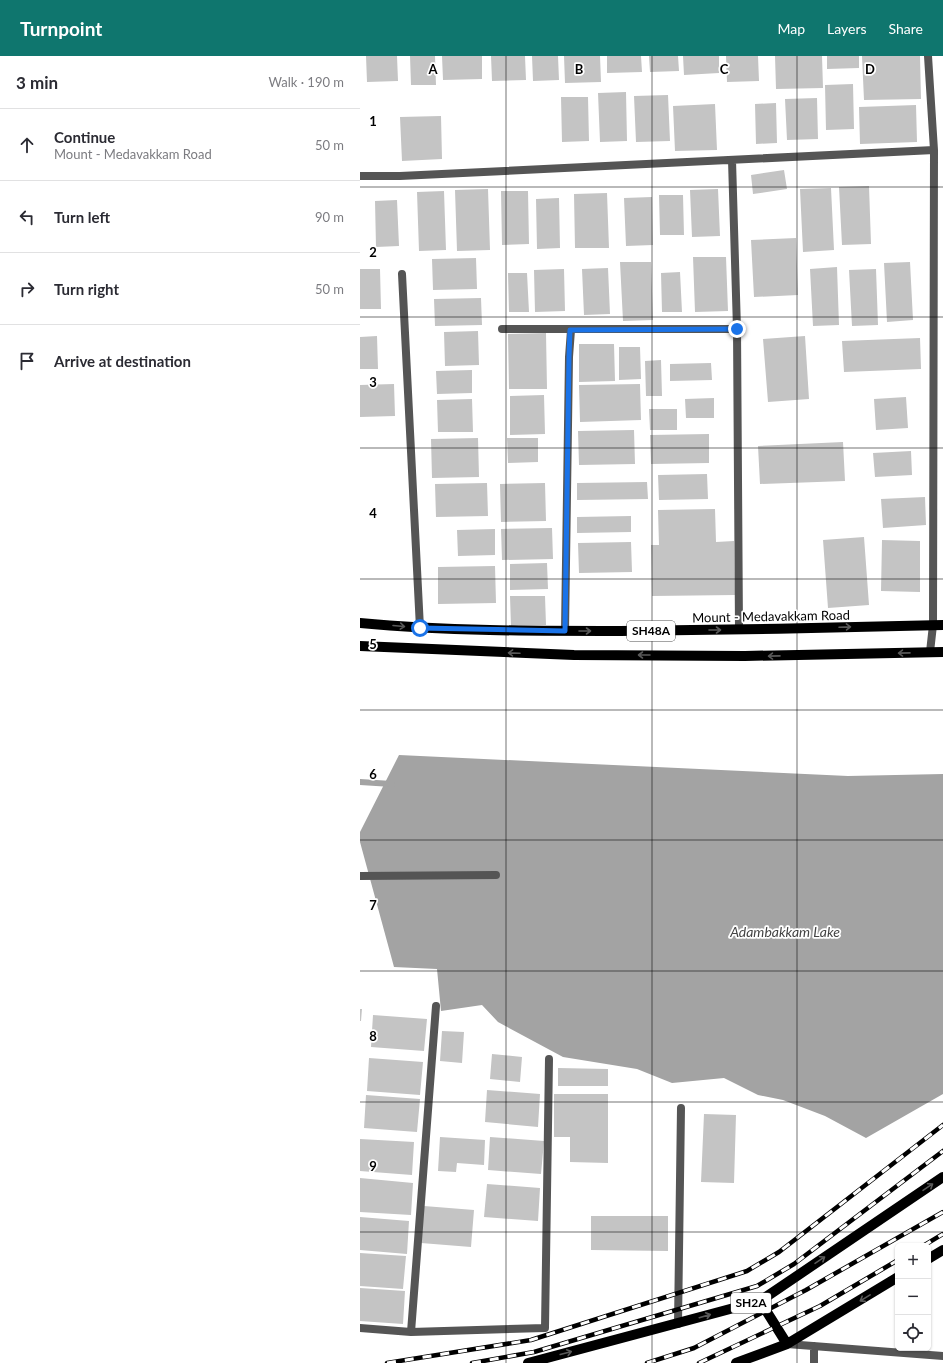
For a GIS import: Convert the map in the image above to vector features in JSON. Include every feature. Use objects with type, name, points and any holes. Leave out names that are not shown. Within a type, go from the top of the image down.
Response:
[{"type":"main road","name":"Mount - Medavakkam Road","points":[[360,623],[420,628],[565,631],[739,630],[938,625]]},
{"type":"main road","name":"SH48A","points":[[360,646],[574,655],[744,656],[943,652]]},
{"type":"main road","name":"SH2A","points":[[528,1363],[678,1324],[760,1300],[943,1177]]},
{"type":"main road","points":[[931,1257],[943,1250]]},
{"type":"main road","points":[[736,1363],[788,1344],[895,1279]]},
{"type":"main road","points":[[760,1300],[788,1344]]},
{"type":"street","points":[[928,56],[934,150],[934,441],[938,625],[930,652]]},
{"type":"street","points":[[360,176],[934,150]]},
{"type":"street","points":[[732,160],[737,329],[739,630]]},
{"type":"street","points":[[402,274],[420,628]]},
{"type":"street","points":[[502,329],[737,329]]},
{"type":"street","points":[[565,631],[570,330]]},
{"type":"street","points":[[934,441],[943,440]]},
{"type":"street","points":[[360,876],[496,875]]},
{"type":"street","points":[[411,1332],[436,1006]]},
{"type":"street","points":[[360,1328],[411,1332],[545,1328],[548,1060]]},
{"type":"street","points":[[678,1324],[681,1108]]},
{"type":"street","points":[[788,1344],[943,1356]]},
{"type":"street","points":[[814,1346],[814,1363]]},
{"type":"water","name":"Adambakkam Lake","points":[[399,755],[848,776],[943,774],[943,1094],[866,1138],[825,1116],[783,1100],[758,1095],[724,1078],[672,1083],[637,1069],[563,1057],[498,1022],[482,1005],[441,1011],[437,969],[394,967],[360,842],[360,832]]},
{"type":"building","points":[[366,56],[397,56],[398,81],[367,82]]},
{"type":"building","points":[[410,56],[435,56],[436,85],[411,85]]},
{"type":"building","points":[[442,56],[482,56],[482,79],[443,80]]},
{"type":"building","points":[[491,56],[525,56],[526,80],[492,81]]},
{"type":"building","points":[[532,56],[558,56],[559,80],[533,81]]},
{"type":"building","points":[[564,56],[600,56],[601,82],[565,83]]},
{"type":"building","points":[[607,56],[641,56],[642,72],[607,73]]},
{"type":"building","points":[[649,56],[678,56],[679,71],[650,72]]},
{"type":"building","points":[[683,56],[719,56],[719,73],[684,75]]},
{"type":"building","points":[[726,56],[758,56],[759,81],[727,82]]},
{"type":"building","points":[[775,56],[822,56],[823,88],[776,89]]},
{"type":"building","points":[[827,56],[859,56],[859,68],[827,69]]},
{"type":"building","points":[[862,56],[920,56],[921,99],[864,100]]},
{"type":"building","points":[[853,84],[854,129],[826,130],[825,85]]},
{"type":"building","points":[[626,92],[627,141],[600,142],[598,93]]},
{"type":"building","points":[[668,95],[670,141],[636,142],[634,96]]},
{"type":"building","points":[[561,97],[588,97],[589,141],[562,142]]},
{"type":"building","points":[[817,98],[818,139],[787,140],[785,99]]},
{"type":"building","points":[[776,103],[777,143],[756,144],[755,104]]},
{"type":"building","points":[[715,104],[717,150],[675,151],[673,106]]},
{"type":"building","points":[[916,105],[917,142],[860,144],[859,107]]},
{"type":"building","points":[[441,116],[442,159],[402,161],[400,117]]},
{"type":"building","points":[[784,170],[787,189],[753,194],[751,175]]},
{"type":"building","points":[[869,186],[871,244],[842,245],[839,187]]},
{"type":"building","points":[[831,188],[834,250],[803,252],[800,189]]},
{"type":"building","points":[[488,189],[490,250],[457,251],[455,190]]},
{"type":"building","points":[[718,189],[720,236],[692,237],[690,190]]},
{"type":"building","points":[[444,191],[446,250],[419,251],[417,192]]},
{"type":"building","points":[[501,191],[528,191],[529,244],[502,245]]},
{"type":"building","points":[[607,193],[609,248],[575,248],[574,194]]},
{"type":"building","points":[[659,195],[683,195],[684,235],[660,235]]},
{"type":"building","points":[[652,197],[653,245],[626,246],[624,198]]},
{"type":"building","points":[[559,198],[560,248],[537,249],[536,199]]},
{"type":"building","points":[[397,200],[399,246],[376,247],[375,201]]},
{"type":"building","points":[[796,238],[798,295],[754,297],[751,240]]},
{"type":"building","points":[[693,257],[726,257],[728,311],[695,312]]},
{"type":"building","points":[[476,258],[477,289],[433,290],[432,259]]},
{"type":"building","points":[[620,262],[651,262],[653,320],[623,321]]},
{"type":"building","points":[[910,262],[913,320],[887,322],[884,263]]},
{"type":"building","points":[[837,267],[839,325],[813,326],[810,269]]},
{"type":"building","points":[[608,268],[610,314],[584,315],[582,269]]},
{"type":"building","points":[[360,269],[380,269],[381,309],[360,309]]},
{"type":"building","points":[[564,269],[565,311],[535,312],[534,270]]},
{"type":"building","points":[[876,269],[878,325],[852,326],[849,270]]},
{"type":"building","points":[[680,272],[682,312],[662,312],[661,273]]},
{"type":"building","points":[[508,273],[527,273],[529,312],[509,312]]},
{"type":"building","points":[[481,298],[482,325],[435,326],[434,299]]},
{"type":"building","points":[[478,331],[479,365],[445,366],[444,332]]},
{"type":"building","points":[[546,333],[547,389],[509,389],[508,334]]},
{"type":"building","points":[[377,336],[378,369],[360,369],[360,337]]},
{"type":"building","points":[[805,336],[809,399],[768,402],[763,339]]},
{"type":"building","points":[[920,338],[921,369],[844,372],[842,341]]},
{"type":"building","points":[[579,344],[614,344],[615,381],[579,382]]},
{"type":"building","points":[[619,347],[640,347],[641,379],[619,380]]},
{"type":"building","points":[[661,360],[662,396],[646,396],[645,361]]},
{"type":"building","points":[[711,363],[712,380],[670,381],[670,364]]},
{"type":"building","points":[[472,370],[472,393],[437,394],[436,371]]},
{"type":"building","points":[[394,384],[395,416],[360,417],[360,385]]},
{"type":"building","points":[[640,384],[641,420],[580,422],[579,385]]},
{"type":"building","points":[[544,395],[545,434],[510,435],[510,396]]},
{"type":"building","points":[[906,397],[908,428],[876,430],[874,399]]},
{"type":"building","points":[[714,398],[714,418],[686,418],[685,399]]},
{"type":"building","points":[[472,399],[473,432],[438,432],[437,400]]},
{"type":"building","points":[[649,409],[677,409],[677,430],[650,430]]},
{"type":"building","points":[[634,430],[635,464],[579,465],[578,431]]},
{"type":"building","points":[[709,434],[709,463],[651,464],[650,435]]},
{"type":"building","points":[[478,438],[479,477],[432,478],[431,439]]},
{"type":"building","points":[[507,438],[538,438],[538,462],[508,463]]},
{"type":"building","points":[[843,442],[845,481],[760,484],[758,446]]},
{"type":"building","points":[[911,451],[912,475],[875,477],[873,453]]},
{"type":"building","points":[[707,474],[708,499],[659,500],[658,475]]},
{"type":"building","points":[[647,482],[648,499],[577,500],[577,483]]},
{"type":"building","points":[[487,483],[488,516],[436,517],[435,484]]},
{"type":"building","points":[[545,483],[546,521],[501,522],[500,484]]},
{"type":"building","points":[[925,497],[926,525],[883,528],[881,499]]},
{"type":"building","points":[[715,509],[716,542],[734,541],[735,595],[652,596],[651,545],[659,545],[658,510]]},
{"type":"building","points":[[631,516],[631,532],[577,533],[577,517]]},
{"type":"building","points":[[552,528],[553,559],[502,560],[501,529]]},
{"type":"building","points":[[495,529],[495,555],[458,556],[457,530]]},
{"type":"building","points":[[864,537],[869,605],[828,608],[823,540]]},
{"type":"building","points":[[882,540],[920,541],[920,592],[881,591]]},
{"type":"building","points":[[631,542],[632,572],[579,573],[578,543]]},
{"type":"building","points":[[547,563],[548,589],[510,590],[510,564]]},
{"type":"building","points":[[495,566],[496,603],[438,604],[438,567]]},
{"type":"building","points":[[510,596],[545,596],[546,625],[511,626]]},
{"type":"building","points":[[360,1009],[362,1009],[361,1021],[360,1021]]},
{"type":"building","points":[[373,1015],[427,1019],[424,1051],[371,1047]]},
{"type":"building","points":[[442,1031],[464,1032],[462,1063],[440,1061]]},
{"type":"building","points":[[492,1054],[522,1057],[520,1082],[490,1079]]},
{"type":"building","points":[[369,1058],[423,1062],[420,1095],[367,1091]]},
{"type":"building","points":[[558,1068],[608,1069],[608,1086],[558,1086]]},
{"type":"building","points":[[487,1090],[540,1094],[538,1127],[485,1122]]},
{"type":"building","points":[[554,1094],[608,1094],[608,1163],[570,1162],[570,1137],[554,1137]]},
{"type":"building","points":[[366,1095],[420,1099],[417,1132],[364,1128]]},
{"type":"building","points":[[704,1114],[736,1115],[734,1183],[701,1182]]},
{"type":"building","points":[[440,1137],[485,1140],[484,1165],[457,1163],[456,1172],[438,1171]]},
{"type":"building","points":[[490,1137],[544,1141],[541,1174],[488,1170]]},
{"type":"building","points":[[360,1139],[414,1142],[412,1175],[360,1171]]},
{"type":"building","points":[[360,1178],[413,1183],[411,1215],[360,1212]]},
{"type":"building","points":[[487,1184],[540,1188],[538,1221],[484,1217]]},
{"type":"building","points":[[424,1206],[474,1210],[471,1247],[421,1243]]},
{"type":"building","points":[[591,1216],[668,1216],[668,1251],[591,1250]]},
{"type":"building","points":[[360,1217],[409,1221],[407,1254],[360,1250]]},
{"type":"building","points":[[360,1253],[406,1256],[403,1289],[360,1286]]},
{"type":"building","points":[[360,1288],[405,1291],[403,1324],[360,1321]]},
{"type":"waterway","points":[[360,782],[392,784]]},
{"type":"railway","points":[[387,1363],[531,1340],[747,1271],[779,1252],[943,1125]]},
{"type":"railway","points":[[472,1363],[534,1352],[757,1286],[794,1264],[943,1151]]},
{"type":"railway","points":[[647,1363],[694,1348],[806,1290],[943,1212]]},
{"type":"railway","points":[[928,1243],[943,1234]]},
{"type":"railway","points":[[699,1363],[820,1306],[895,1262]]},
{"type":"route","points":[[420,628],[565,631],[570,330],[737,329]]}]
